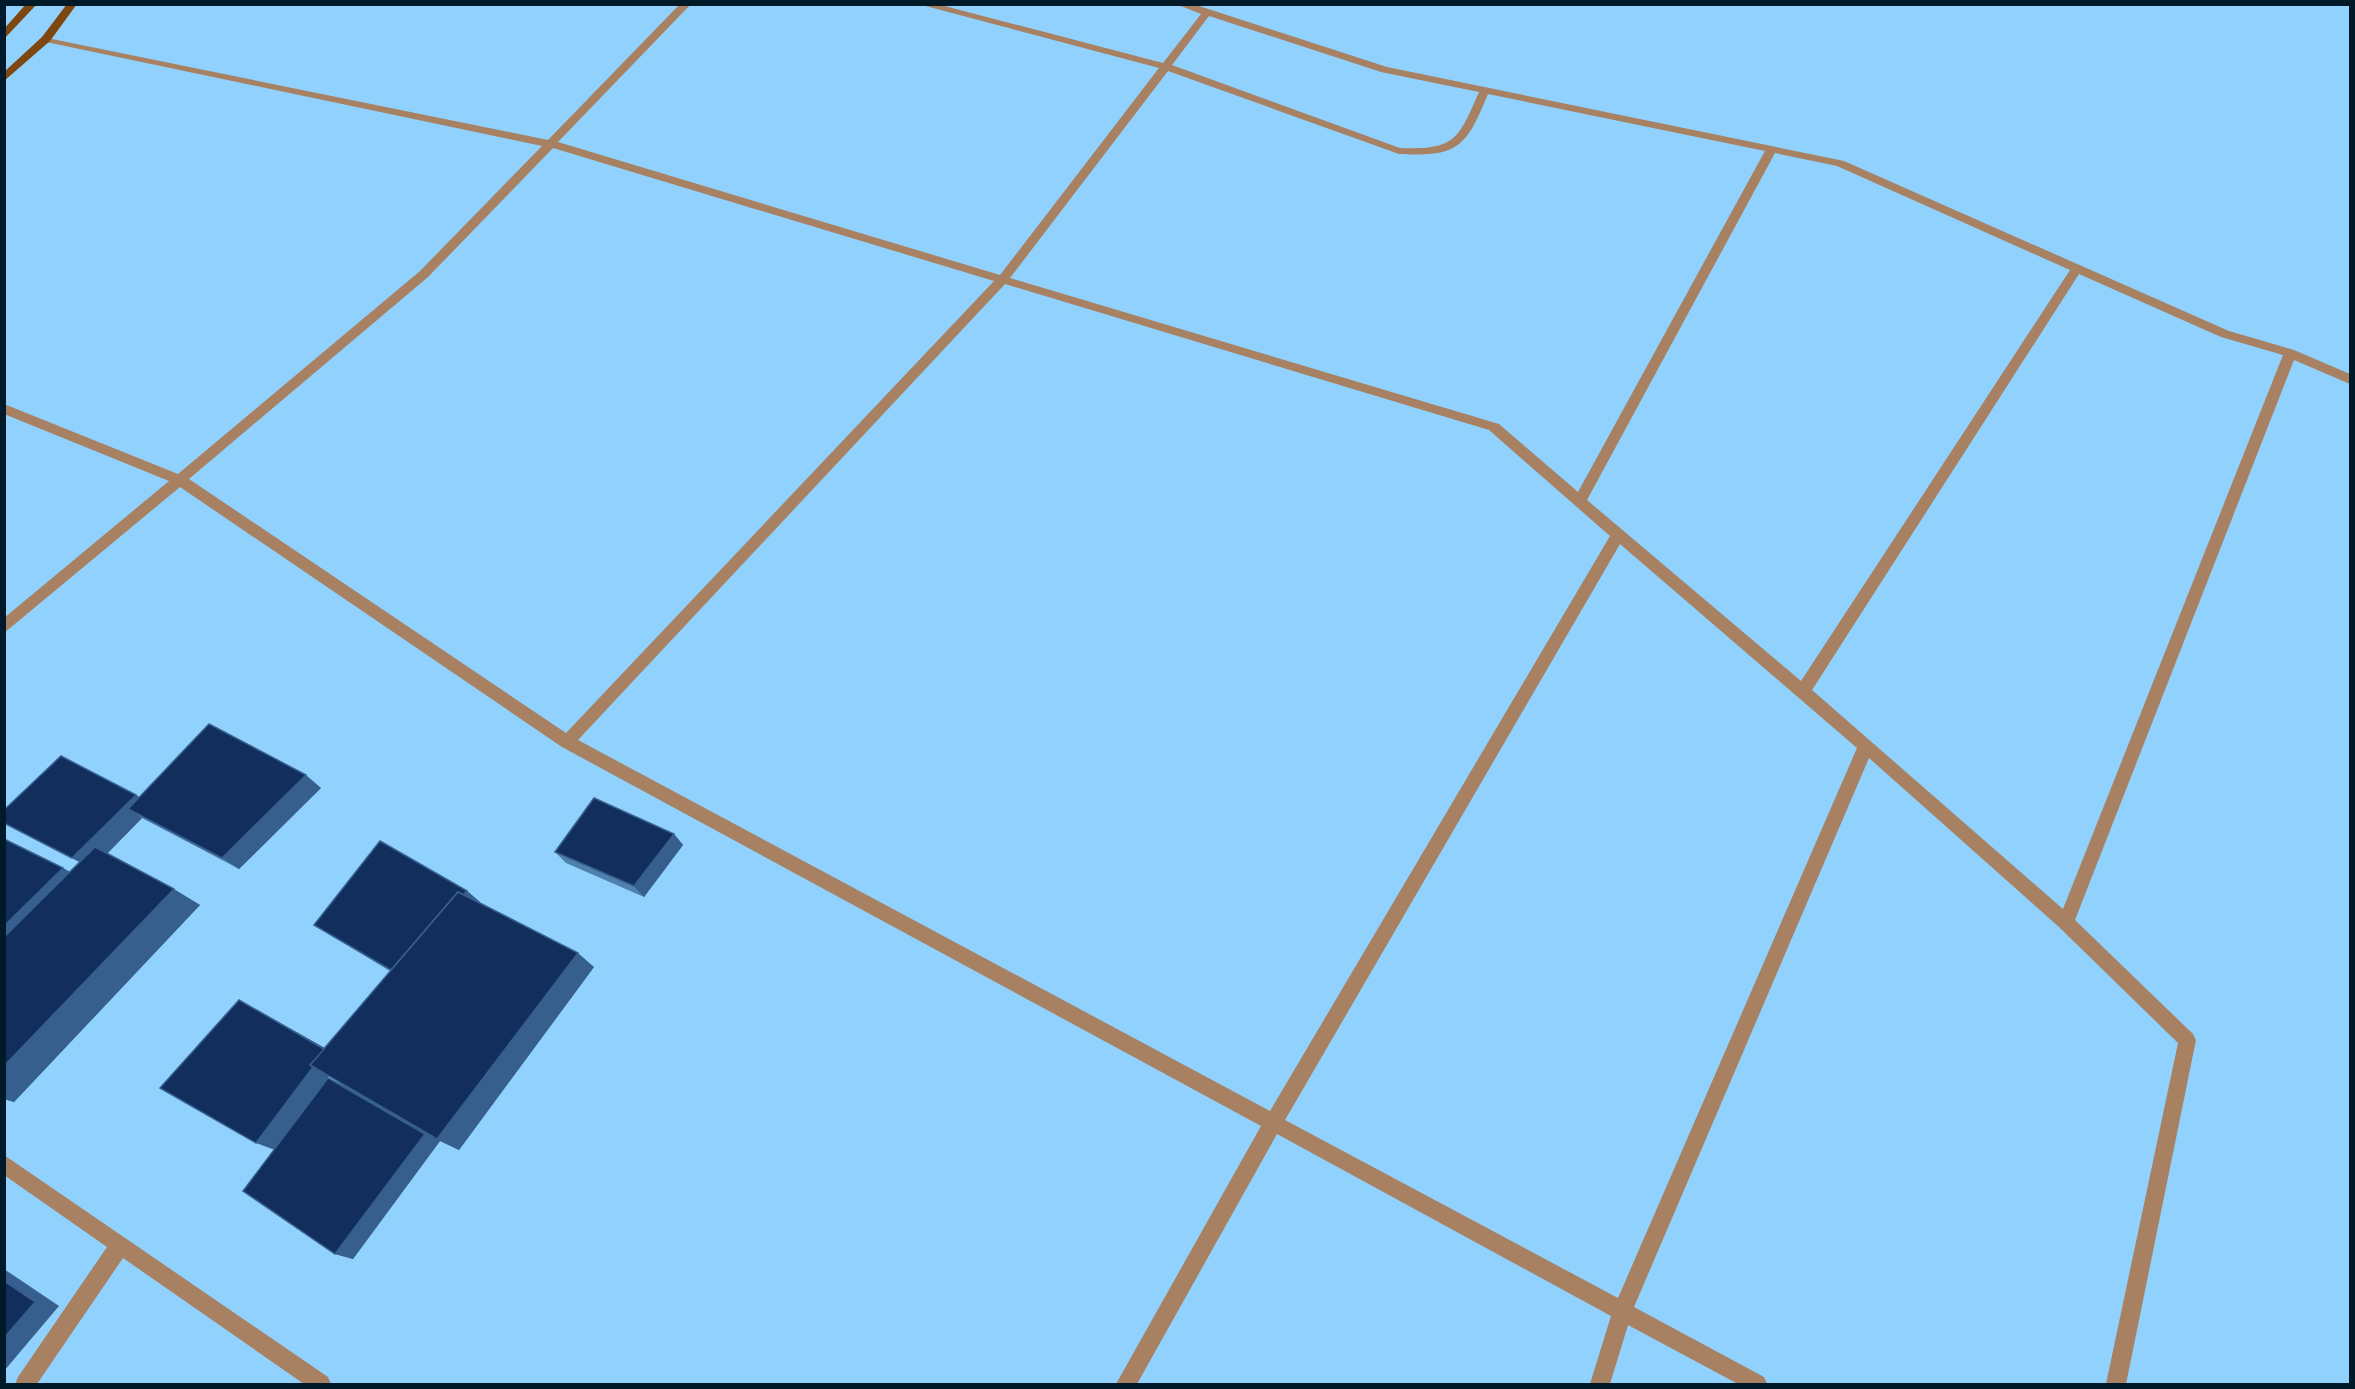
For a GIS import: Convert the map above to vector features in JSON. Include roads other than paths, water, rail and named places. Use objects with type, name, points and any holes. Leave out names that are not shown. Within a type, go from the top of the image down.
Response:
[{"type":"main road","points":[[4,36],[32,4]]},
{"type":"main road","points":[[4,78],[46,39],[72,4]]},
{"type":"street","points":[[4,627],[424,274],[686,4]]},
{"type":"street","points":[[923,4],[1167,68],[1399,151],[1426,153],[1446,149],[1464,137],[1485,90]]},
{"type":"street","points":[[1181,4],[1386,70],[1840,163],[2225,334],[2290,353],[2350,379]]},
{"type":"street","points":[[567,742],[1003,279],[1207,13]]},
{"type":"street","points":[[46,39],[550,144],[1494,426],[1618,535],[1803,691],[2066,922],[2187,1040],[2116,1384]]},
{"type":"street","points":[[1580,502],[1772,149]]},
{"type":"street","points":[[1803,691],[2077,268]]},
{"type":"street","points":[[2066,922],[2290,353]]},
{"type":"street","points":[[4,409],[180,480],[567,742],[1757,1384]]},
{"type":"street","points":[[1125,1384],[1273,1123],[1618,535]]},
{"type":"street","points":[[1600,1384],[1622,1312],[1866,746]]},
{"type":"street","points":[[4,1164],[321,1384]]},
{"type":"street","points":[[25,1384],[120,1245]]}]
